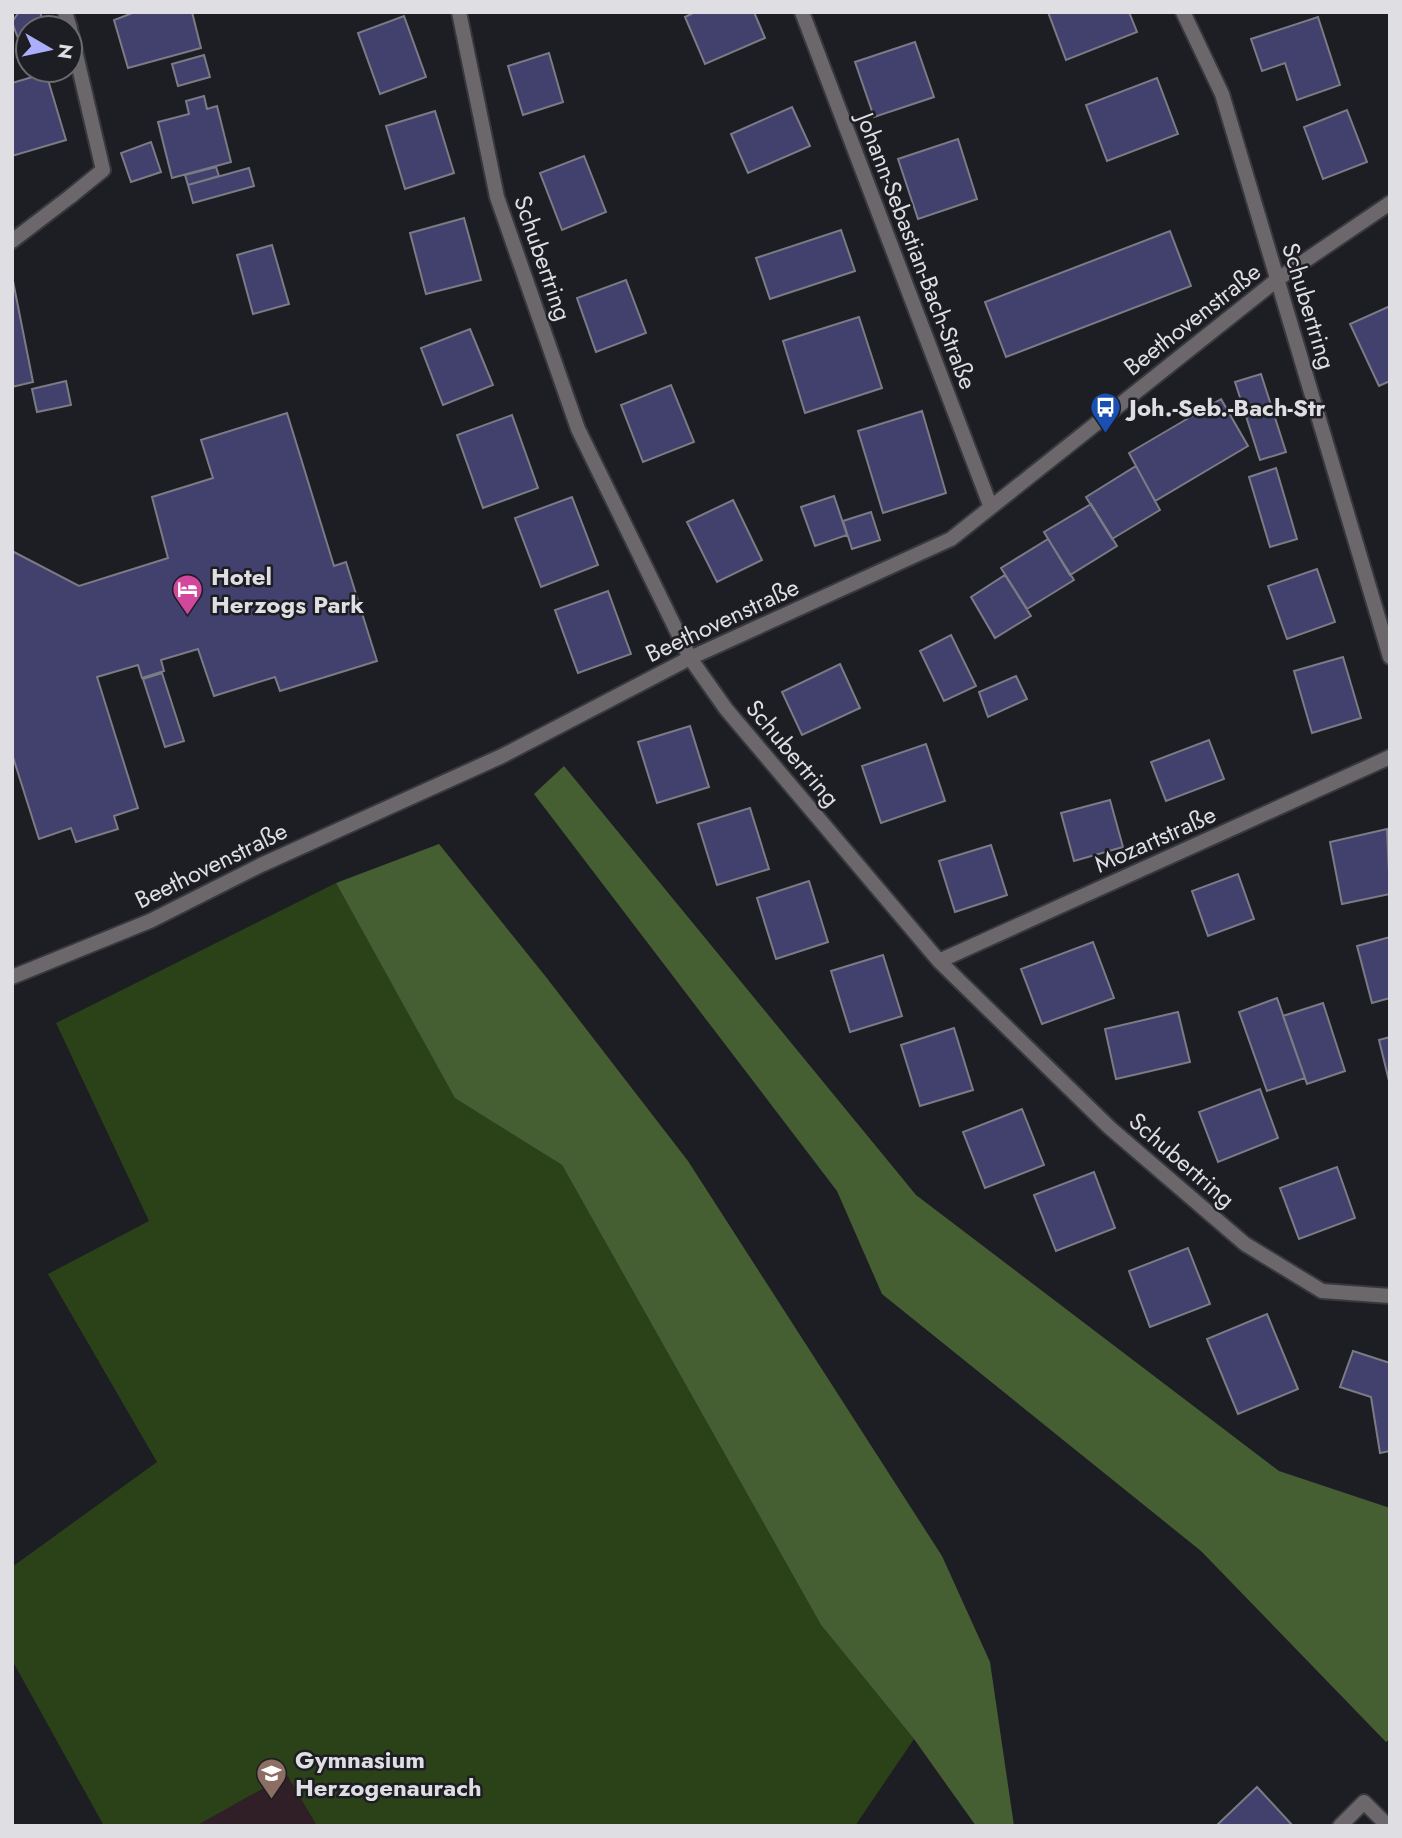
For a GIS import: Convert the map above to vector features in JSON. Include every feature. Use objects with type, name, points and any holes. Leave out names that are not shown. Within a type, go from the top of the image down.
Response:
[{"type":"street","name":"Schubertring","points":[[459,12],[497,197],[579,429],[690,658],[726,709],[939,961],[1110,1128],[1245,1244],[1322,1291],[1390,1296]]},
{"type":"street","name":"Johann-Sebastian-Bach-Straße","points":[[802,12],[990,505]]},
{"type":"street","name":"Schubertring","points":[[1183,12],[1222,94],[1390,657]]},
{"type":"street","points":[[12,241],[103,170],[83,84]]},
{"type":"street","name":"Beethovenstraße","points":[[12,977],[150,921],[261,865],[502,756],[690,658],[951,539],[990,505],[1278,279],[1390,202]]},
{"type":"street","name":"Mozartstraße","points":[[939,961],[1390,757]]},
{"type":"street","points":[[1340,1826],[1364,1802],[1388,1826]]},
{"type":"shaded area","name":"Gymnasium Herzogenaurach","points":[[287,1775],[317,1826],[196,1826]]},
{"type":"green space","points":[[564,766],[916,1195],[1279,1471],[1390,1508],[1390,1739],[1386,1742],[1201,1551],[882,1294],[837,1191],[534,794]]},
{"type":"green space","points":[[439,844],[688,1161],[942,1556],[990,1662],[1014,1826],[976,1826],[914,1739],[821,1625],[562,1165],[455,1098],[336,883]]},
{"type":"green space","points":[[336,883],[455,1097],[562,1165],[821,1625],[914,1739],[855,1826],[317,1826],[287,1775],[196,1826],[104,1826],[12,1660],[12,1567],[157,1462],[48,1274],[149,1221],[56,1023]]},
{"type":"building","points":[[40,12],[41,14],[18,14]]},
{"type":"building","points":[[135,12],[192,12],[201,48],[128,68],[114,20]]},
{"type":"building","points":[[695,12],[754,12],[765,38],[705,64],[685,17]]},
{"type":"building","points":[[1048,12],[1129,12],[1137,32],[1066,60]]},
{"type":"building","points":[[404,16],[426,77],[380,94],[358,33]]},
{"type":"building","points":[[1318,17],[1340,85],[1297,100],[1285,63],[1262,71],[1251,39]]},
{"type":"building","points":[[915,42],[934,97],[874,117],[855,62]]},
{"type":"building","points":[[549,53],[563,102],[523,115],[508,66]]},
{"type":"building","points":[[204,55],[210,77],[178,86],[172,64]]},
{"type":"building","points":[[1157,78],[1178,134],[1107,161],[1086,105]]},
{"type":"building","points":[[12,83],[49,84],[66,140],[12,156]]},
{"type":"building","points":[[204,96],[207,109],[217,106],[231,162],[172,178],[158,122],[189,114],[186,101]]},
{"type":"building","points":[[792,107],[810,146],[748,173],[731,134]]},
{"type":"building","points":[[1347,110],[1367,162],[1323,179],[1304,127]]},
{"type":"building","points":[[435,111],[454,173],[405,189],[386,126]]},
{"type":"building","points":[[958,139],[977,199],[918,219],[898,159]]},
{"type":"building","points":[[151,142],[161,172],[131,182],[121,153]]},
{"type":"building","points":[[584,156],[606,212],[562,230],[540,173]]},
{"type":"building","points":[[216,167],[219,176],[188,185],[185,175]]},
{"type":"building","points":[[249,168],[254,186],[193,203],[188,185]]},
{"type":"building","points":[[464,218],[481,280],[426,294],[410,233]]},
{"type":"building","points":[[841,230],[855,271],[770,299],[756,258]]},
{"type":"building","points":[[1170,231],[1191,286],[1006,357],[985,302]]},
{"type":"building","points":[[272,245],[289,304],[253,314],[237,255]]},
{"type":"building","points":[[12,276],[33,382],[12,387]]},
{"type":"building","points":[[626,280],[646,333],[596,352],[577,298]]},
{"type":"building","points":[[1390,306],[1390,381],[1379,386],[1350,324]]},
{"type":"building","points":[[859,317],[882,388],[805,413],[783,341]]},
{"type":"building","points":[[470,329],[493,385],[443,405],[421,348]]},
{"type":"building","points":[[1261,374],[1286,452],[1260,460],[1235,382]]},
{"type":"building","points":[[66,381],[71,405],[37,412],[32,389]]},
{"type":"building","points":[[671,385],[694,442],[643,462],[621,405]]},
{"type":"building","points":[[1221,399],[1248,446],[1155,501],[1129,453]]},
{"type":"building","points":[[922,411],[946,493],[883,513],[858,431]]},
{"type":"building","name":"Hotel Herzogs Park","points":[[287,413],[334,566],[346,562],[377,661],[280,691],[275,677],[214,696],[198,649],[161,660],[164,671],[142,678],[138,665],[97,677],[138,808],[114,816],[118,829],[76,842],[71,828],[39,839],[12,754],[12,551],[79,586],[168,558],[152,497],[213,478],[201,440]]},
{"type":"building","points":[[512,415],[538,488],[483,508],[457,435]]},
{"type":"building","points":[[1136,466],[1160,510],[1112,539],[1086,497]]},
{"type":"building","points":[[1276,468],[1297,539],[1270,547],[1249,477]]},
{"type":"building","points":[[834,496],[847,535],[815,546],[801,507]]},
{"type":"building","points":[[572,497],[598,565],[541,587],[515,518]]},
{"type":"building","points":[[733,500],[762,560],[717,582],[687,522]]},
{"type":"building","points":[[1091,504],[1117,546],[1070,575],[1044,532]]},
{"type":"building","points":[[871,512],[880,540],[852,549],[843,521]]},
{"type":"building","points":[[1048,539],[1074,580],[1027,609],[1001,568]]},
{"type":"building","points":[[1317,569],[1335,622],[1287,639],[1268,586]]},
{"type":"building","points":[[1005,575],[1031,616],[995,638],[971,597]]},
{"type":"building","points":[[608,591],[631,654],[578,673],[555,610]]},
{"type":"building","points":[[951,635],[976,686],[944,701],[920,651]]},
{"type":"building","points":[[1343,657],[1361,718],[1312,733],[1294,671]]},
{"type":"building","points":[[840,664],[860,708],[802,735],[782,692]]},
{"type":"building","points":[[162,673],[184,741],[165,747],[143,679]]},
{"type":"building","points":[[1016,676],[1027,699],[988,717],[979,692]]},
{"type":"building","points":[[690,726],[709,787],[657,803],[638,742]]},
{"type":"building","points":[[1209,740],[1224,779],[1166,801],[1151,762]]},
{"type":"building","points":[[926,744],[945,801],[881,823],[862,766]]},
{"type":"building","points":[[1110,800],[1123,847],[1074,861],[1061,813]]},
{"type":"building","points":[[750,808],[769,869],[717,885],[698,824]]},
{"type":"building","points":[[1387,829],[1390,894],[1342,904],[1330,842]]},
{"type":"building","points":[[991,845],[1007,895],[955,912],[939,861]]},
{"type":"building","points":[[1238,874],[1254,919],[1208,936],[1192,891]]},
{"type":"building","points":[[809,881],[828,942],[776,959],[757,898]]},
{"type":"building","points":[[1390,937],[1390,998],[1372,1003],[1357,946]]},
{"type":"building","points":[[1093,942],[1114,998],[1042,1024],[1021,969]]},
{"type":"building","points":[[883,955],[902,1016],[850,1032],[831,971]]},
{"type":"building","points":[[1277,998],[1305,1078],[1267,1091],[1239,1012]]},
{"type":"building","points":[[1323,1003],[1345,1071],[1307,1084],[1283,1016]]},
{"type":"building","points":[[1178,1012],[1190,1062],[1116,1079],[1105,1029]]},
{"type":"building","points":[[954,1028],[973,1090],[920,1106],[901,1045]]},
{"type":"building","points":[[1390,1037],[1390,1085],[1379,1040]]},
{"type":"building","points":[[1260,1089],[1278,1138],[1218,1162],[1199,1112]]},
{"type":"building","points":[[1022,1109],[1044,1165],[985,1188],[963,1132]]},
{"type":"building","points":[[1337,1167],[1355,1218],[1299,1239],[1280,1188]]},
{"type":"building","points":[[1094,1172],[1115,1228],[1056,1251],[1034,1195]]},
{"type":"building","points":[[1188,1248],[1210,1304],[1150,1327],[1129,1271]]},
{"type":"building","points":[[1267,1314],[1298,1389],[1238,1414],[1207,1339]]},
{"type":"building","points":[[1353,1351],[1390,1363],[1390,1451],[1380,1453],[1371,1397],[1340,1387]]},
{"type":"building","points":[[1257,1787],[1293,1826],[1216,1826]]},
{"type":"place","name":"Joh.-Seb.-Bach-Str","points":[[1106,434]]},
{"type":"place","name":"Hotel Herzogs Park","points":[[188,617]]},
{"type":"place","name":"Gymnasium Herzogenaurach","points":[[272,1800]]}]
